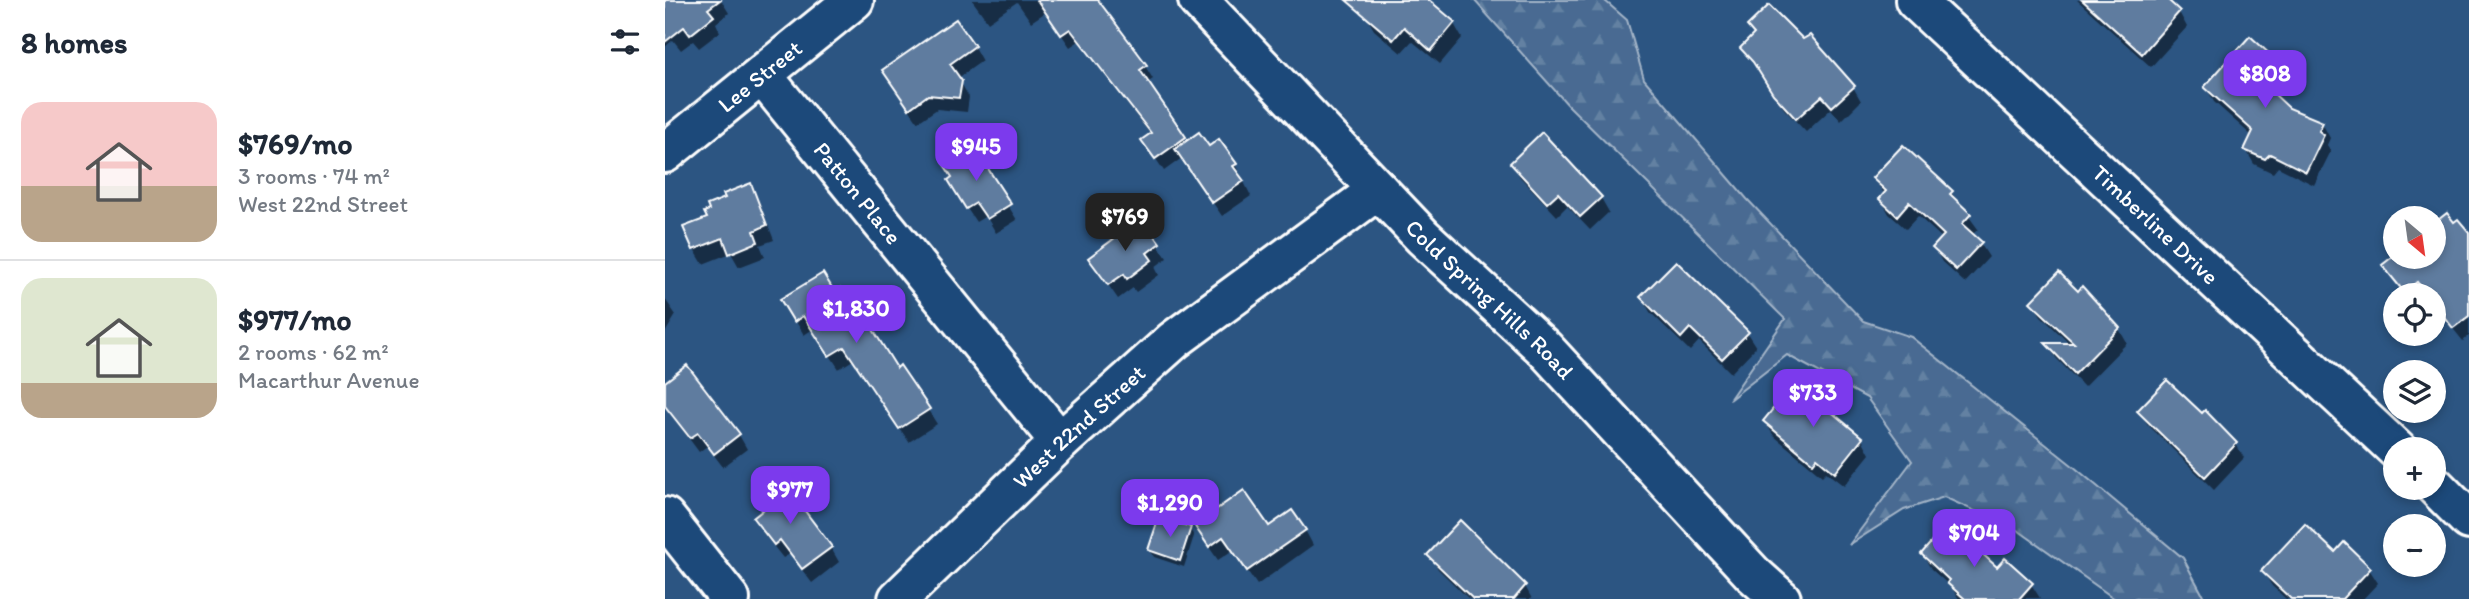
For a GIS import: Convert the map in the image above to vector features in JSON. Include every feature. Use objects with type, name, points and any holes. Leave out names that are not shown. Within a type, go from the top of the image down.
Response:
[{"type":"street","name":"Lee Street","points":[[665,153],[854,0]]},
{"type":"street","name":"Cold Spring Hills Road","points":[[1198,0],[1423,237],[1543,348],[1752,574],[1781,599]]},
{"type":"street","name":"Timberline Drive","points":[[1915,0],[2383,437]]},
{"type":"street","name":"Patton Place","points":[[762,75],[1060,442]]},
{"type":"street","name":"West 22nd Street","points":[[898,599],[1060,442],[1174,340],[1378,190]]},
{"type":"street","points":[[2446,497],[2469,520]]},
{"type":"street","points":[[665,517],[730,599]]},
{"type":"green space","points":[[1474,0],[1604,0],[1627,20],[1644,79],[1747,199],[1863,321],[1911,337],[2073,466],[2183,558],[2205,599],[2115,599],[2019,531],[1944,497],[1904,510],[1849,545],[1912,461],[1867,398],[1787,355],[1729,400],[1785,319],[1568,105]]},
{"type":"building","points":[[665,0],[720,0],[708,9],[714,16],[690,35],[684,27],[665,42]]},
{"type":"building","points":[[1037,0],[1098,0],[1147,65],[1140,70],[1186,137],[1155,159],[1141,140],[1151,133],[1070,29],[1061,35]]},
{"type":"building","points":[[1346,0],[1429,0],[1455,22],[1431,51],[1404,27],[1393,40]]},
{"type":"building","points":[[2082,0],[2168,0],[2180,11],[2142,54]]},
{"type":"building","points":[[1769,5],[1803,39],[1810,35],[1855,86],[1832,107],[1822,96],[1796,119],[1773,94],[1753,62],[1740,48],[1754,34],[1747,26]]},
{"type":"building","points":[[956,19],[975,46],[950,64],[962,81],[959,98],[928,95],[909,109],[882,70]]},
{"type":"building","points":[[2250,36],[2272,56],[2255,76],[2289,108],[2323,122],[2319,131],[2324,135],[2306,172],[2270,154],[2265,159],[2244,150],[2253,131],[2204,87]]},
{"type":"building","points":[[1199,132],[1209,146],[1219,139],[1237,164],[1233,166],[1244,181],[1212,203],[1175,149]]},
{"type":"building","points":[[1542,132],[1602,197],[1580,217],[1558,193],[1547,203],[1510,163]]},
{"type":"building","points":[[972,144],[1011,204],[987,219],[976,203],[966,209],[948,180],[952,177],[943,163]]},
{"type":"building","points":[[1903,145],[1953,191],[1950,194],[1971,214],[1962,224],[1982,242],[1956,270],[1932,248],[1944,235],[1909,202],[1897,216],[1879,199],[1886,191],[1872,178]]},
{"type":"building","points":[[751,183],[767,225],[754,231],[758,242],[729,254],[723,238],[693,250],[683,227],[707,218],[704,212],[709,210],[707,205],[725,198],[723,194]]},
{"type":"building","points":[[2447,213],[2454,222],[2458,219],[2469,232],[2469,316],[2453,328],[2446,319],[2446,283],[2397,283],[2386,270],[2447,270]]},
{"type":"building","points":[[1142,218],[1160,243],[1147,253],[1152,260],[1127,279],[1124,274],[1108,285],[1088,258]]},
{"type":"building","points":[[1676,261],[1749,332],[1722,359],[1690,328],[1681,338],[1640,297]]},
{"type":"building","points":[[2059,272],[2078,291],[2082,286],[2120,328],[2075,374],[2045,343],[2074,343],[2030,302]]},
{"type":"building","points":[[823,273],[834,291],[840,288],[852,307],[857,304],[897,368],[900,365],[930,409],[899,429],[844,347],[829,356],[803,316],[794,322],[780,299]]},
{"type":"building","points":[[687,365],[740,434],[714,454],[698,433],[690,438],[665,406],[665,382]]},
{"type":"building","points":[[2167,380],[2202,413],[2205,410],[2237,443],[2205,477],[2137,411]]},
{"type":"building","points":[[1795,382],[1863,438],[1835,473],[1817,458],[1813,463],[1763,421]]},
{"type":"building","points":[[778,482],[787,494],[790,491],[832,547],[802,569],[780,540],[774,545],[753,518],[763,510],[755,500]]},
{"type":"building","points":[[1244,490],[1269,526],[1292,510],[1306,530],[1247,571],[1223,537],[1209,547],[1194,525]]},
{"type":"building","points":[[1159,517],[1191,527],[1180,561],[1148,550]]},
{"type":"building","points":[[1460,520],[1526,585],[1514,599],[1473,599],[1427,555]]},
{"type":"building","points":[[1948,523],[1997,567],[2005,558],[2033,583],[2019,599],[1965,599],[1921,554]]},
{"type":"building","points":[[2305,524],[2335,552],[2344,542],[2371,568],[2342,599],[2291,599],[2261,571]]}]
